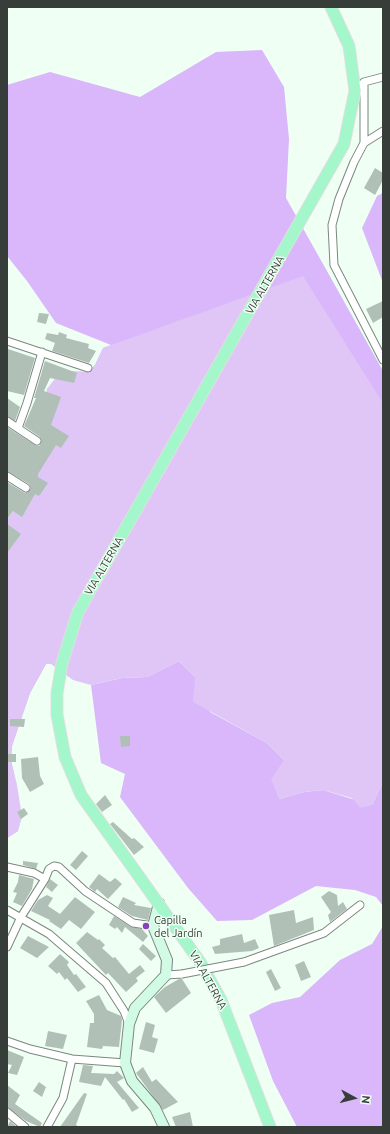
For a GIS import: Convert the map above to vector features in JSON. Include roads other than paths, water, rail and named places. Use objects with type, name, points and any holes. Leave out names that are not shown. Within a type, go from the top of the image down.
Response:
[{"type":"main road","name":"VIA ALTERNA","points":[[270,1127],[221,1000],[200,962],[81,795],[65,757],[57,715],[57,693],[62,662],[78,612],[327,177],[344,144],[355,91],[348,46],[332,7]]},
{"type":"main road","points":[[159,903],[154,926],[167,960],[166,975],[135,1008],[129,1024],[125,1063],[132,1081],[155,1108],[164,1127]]},
{"type":"street","points":[[355,91],[364,82],[383,77]]},
{"type":"street","points":[[364,82],[364,143],[354,162],[339,199],[332,225],[334,265],[383,360]]},
{"type":"street","points":[[364,143],[383,131]]},
{"type":"street","points":[[8,344],[42,352],[88,368]]},
{"type":"street","points":[[18,428],[28,403],[42,352]]},
{"type":"street","points":[[7,421],[37,441]]},
{"type":"street","points":[[7,476],[26,488]]},
{"type":"street","points":[[7,867],[34,873],[44,879]]},
{"type":"street","points":[[7,947],[21,917],[49,869],[59,867],[85,891],[132,923],[154,926]]},
{"type":"street","points":[[166,975],[182,974],[244,962],[324,933],[360,905]]},
{"type":"street","points":[[7,910],[49,934],[106,983],[124,1010],[129,1024]]},
{"type":"street","points":[[7,1041],[30,1049],[72,1059],[125,1063]]},
{"type":"street","points":[[47,1127],[63,1098],[72,1059]]},
{"type":"street","points":[[7,1112],[25,1127]]},
{"type":"place","name":"Capilla del Jardín","points":[[146,926]]}]
